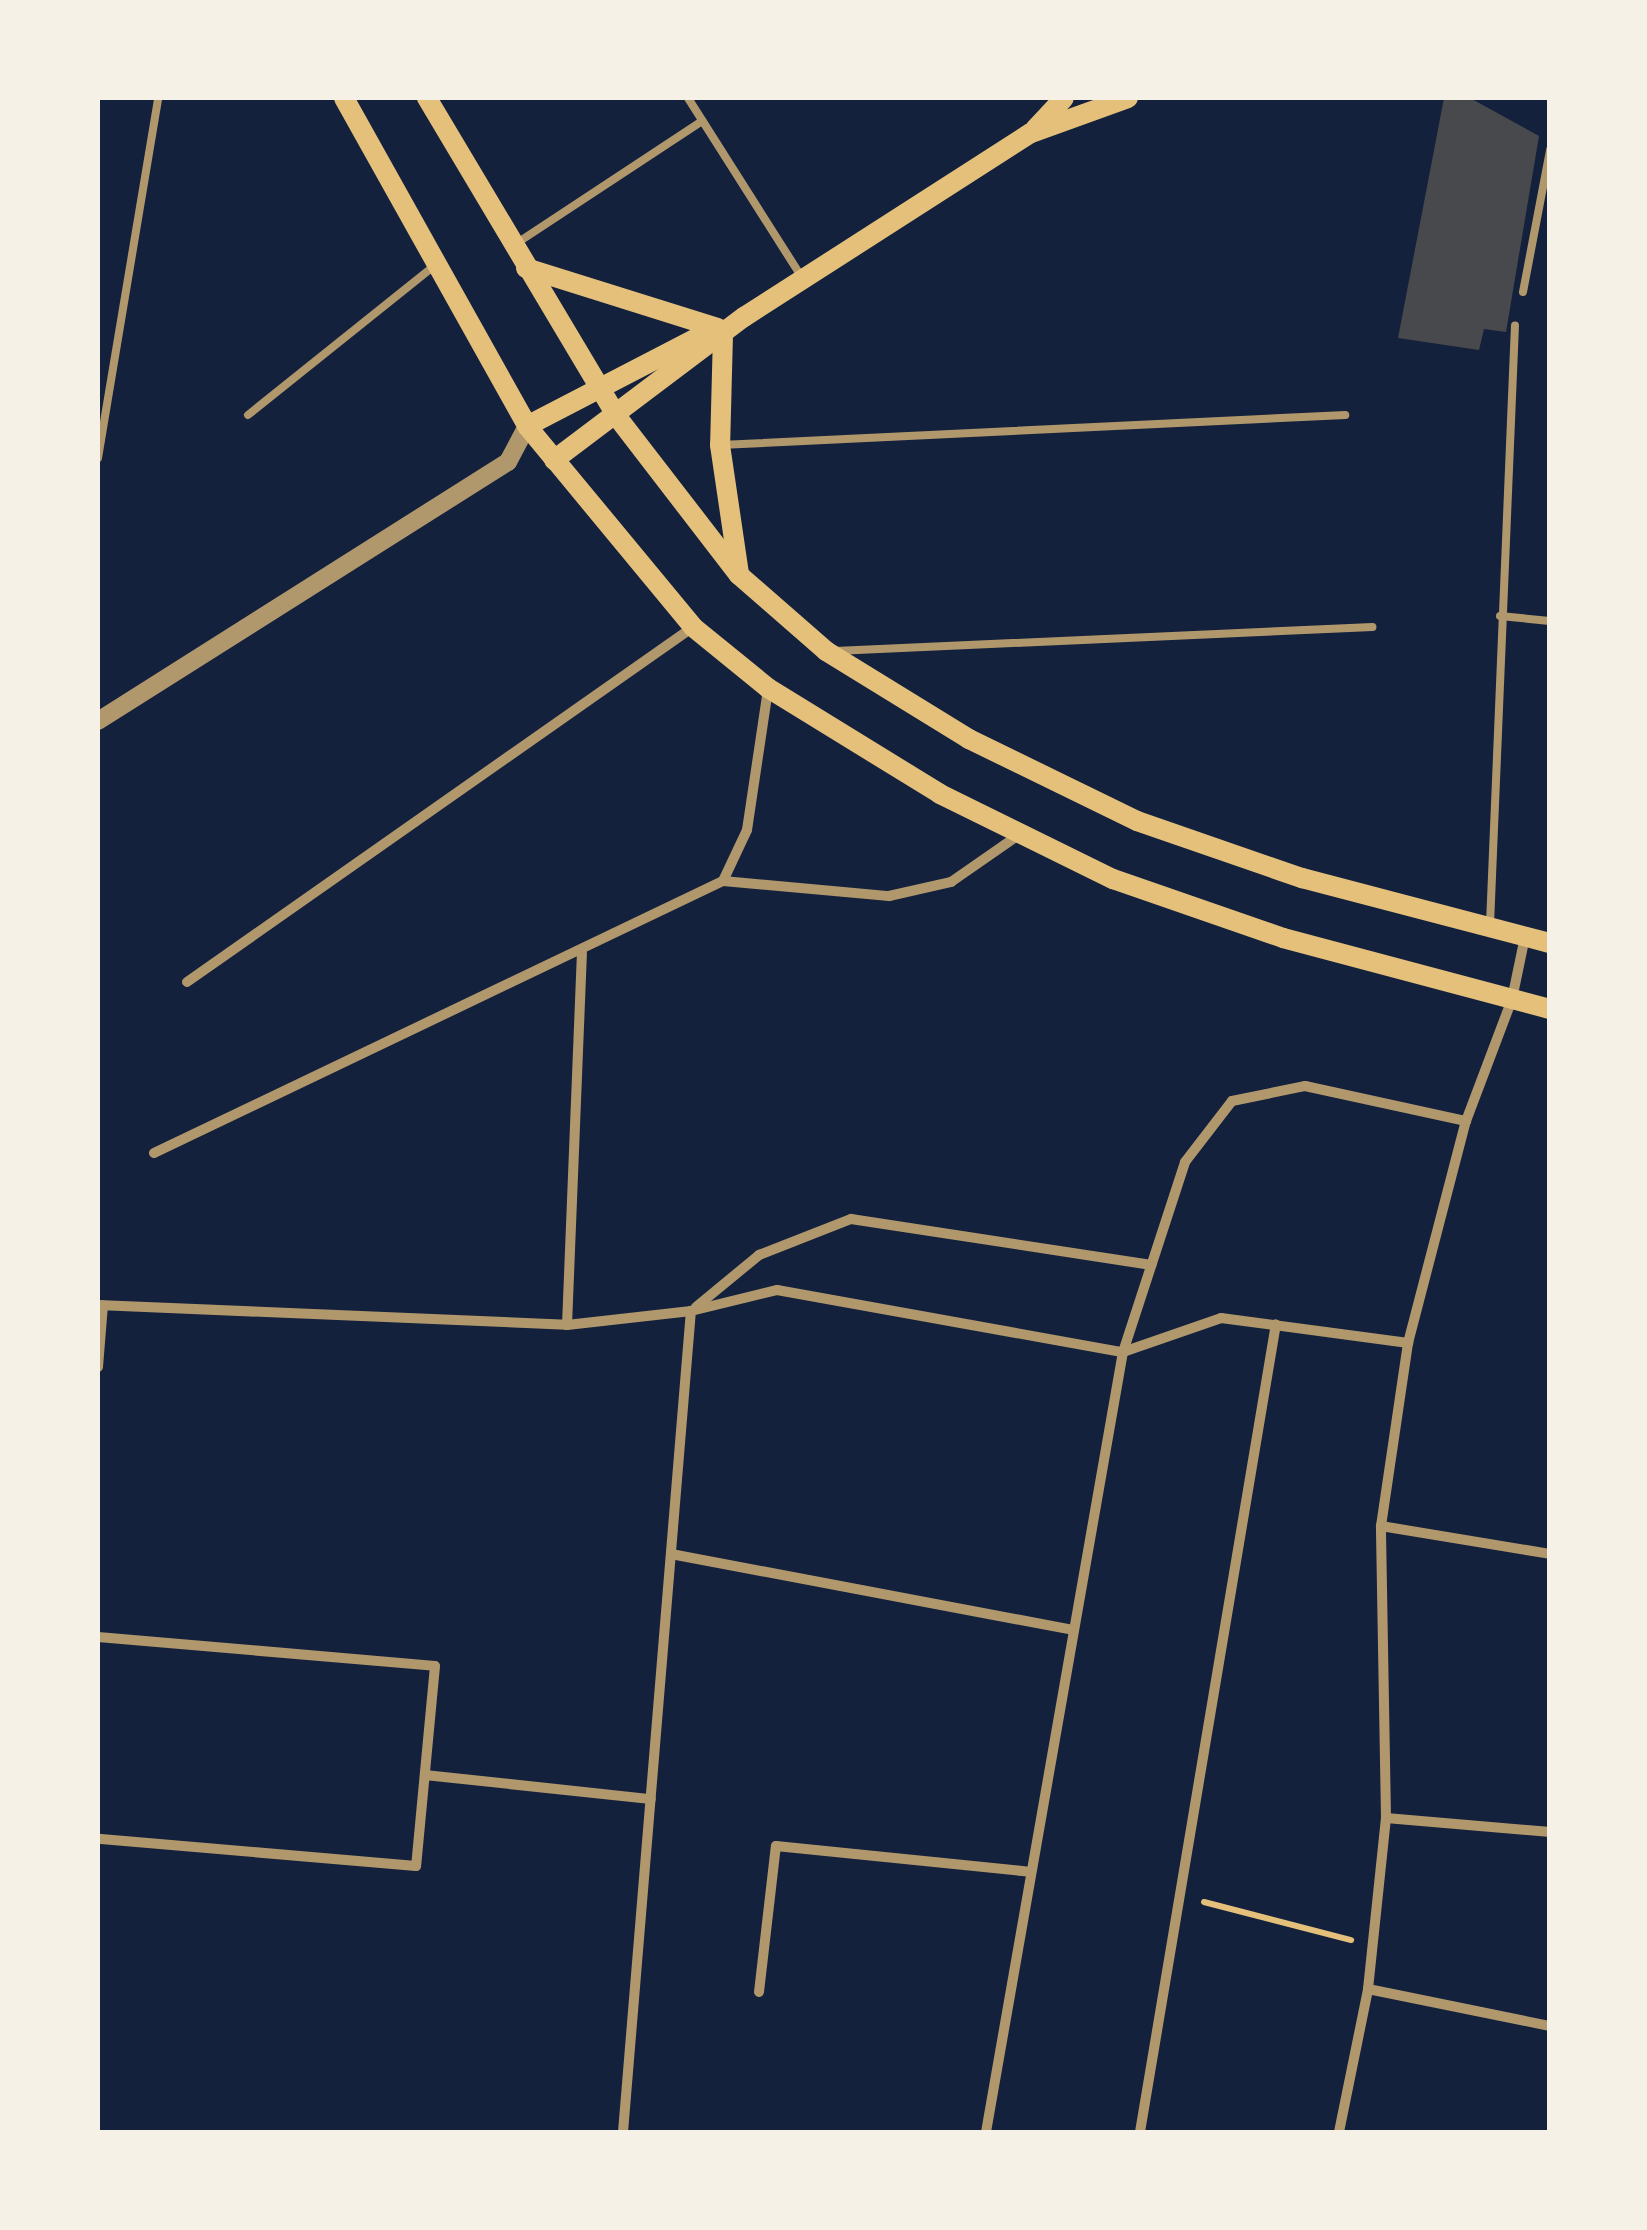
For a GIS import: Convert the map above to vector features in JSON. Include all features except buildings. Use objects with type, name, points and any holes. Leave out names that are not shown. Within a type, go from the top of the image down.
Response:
[{"type":"main road","points":[[344,98],[528,426],[693,627],[768,688],[824,728],[1020,834],[1113,879],[1283,938],[1550,1008]]},
{"type":"main road","points":[[427,98],[595,386],[618,418],[739,575],[826,651],[969,739],[1137,821],[1302,878],[1550,943]]},
{"type":"main road","points":[[1031,133],[1064,98]]},
{"type":"main road","points":[[528,426],[595,386],[711,337],[1031,133],[1128,98]]},
{"type":"main road","points":[[526,268],[711,337]]},
{"type":"main road","points":[[554,460],[618,418],[711,337]]},
{"type":"main road","points":[[711,337],[720,445],[739,575]]},
{"type":"street","points":[[98,721],[508,462],[528,426]]},
{"type":"street","points":[[508,462],[554,460]]},
{"type":"street","points":[[188,982],[693,627]]},
{"type":"street","points":[[723,881],[746,830],[768,688]]},
{"type":"street","points":[[154,1153],[582,953],[723,881],[889,896],[951,882],[1020,834]]},
{"type":"street","points":[[1338,2132],[1368,1989],[1386,1818],[1381,1526],[1408,1343],[1466,1121],[1512,998],[1525,936]]},
{"type":"street","points":[[567,1325],[582,953]]},
{"type":"street","points":[[986,2132],[1122,1352],[1186,1162],[1232,1101],[1305,1086],[1466,1121]]},
{"type":"street","points":[[623,2132],[692,1310],[759,1255],[851,1219],[1151,1265]]},
{"type":"street","points":[[98,1367],[100,1305],[567,1325],[692,1310],[777,1290],[1122,1352],[1221,1318],[1408,1343]]},
{"type":"street","points":[[1140,2132],[1276,1324]]},
{"type":"street","points":[[1381,1526],[1550,1554]]},
{"type":"street","points":[[671,1554],[1072,1630]]},
{"type":"street","points":[[98,1637],[434,1666],[416,1866],[98,1839]]},
{"type":"street","points":[[424,1776],[651,1799]]},
{"type":"street","points":[[1386,1818],[1550,1832]]},
{"type":"street","points":[[759,1992],[776,1846],[1031,1872]]},
{"type":"street","points":[[1368,1989],[1550,2026]]},
{"type":"lane","points":[[98,458],[158,98]]},
{"type":"lane","points":[[688,98],[803,279]]},
{"type":"lane","points":[[513,246],[702,121]]},
{"type":"lane","points":[[1523,292],[1550,150]]},
{"type":"lane","points":[[248,415],[437,264]]},
{"type":"lane","points":[[1490,928],[1515,326]]},
{"type":"lane","points":[[720,445],[1345,415]]},
{"type":"lane","points":[[1500,616],[1550,620]]},
{"type":"lane","points":[[826,651],[1372,627]]},
{"type":"path","points":[[1179,1896],[1372,1945]]}]
